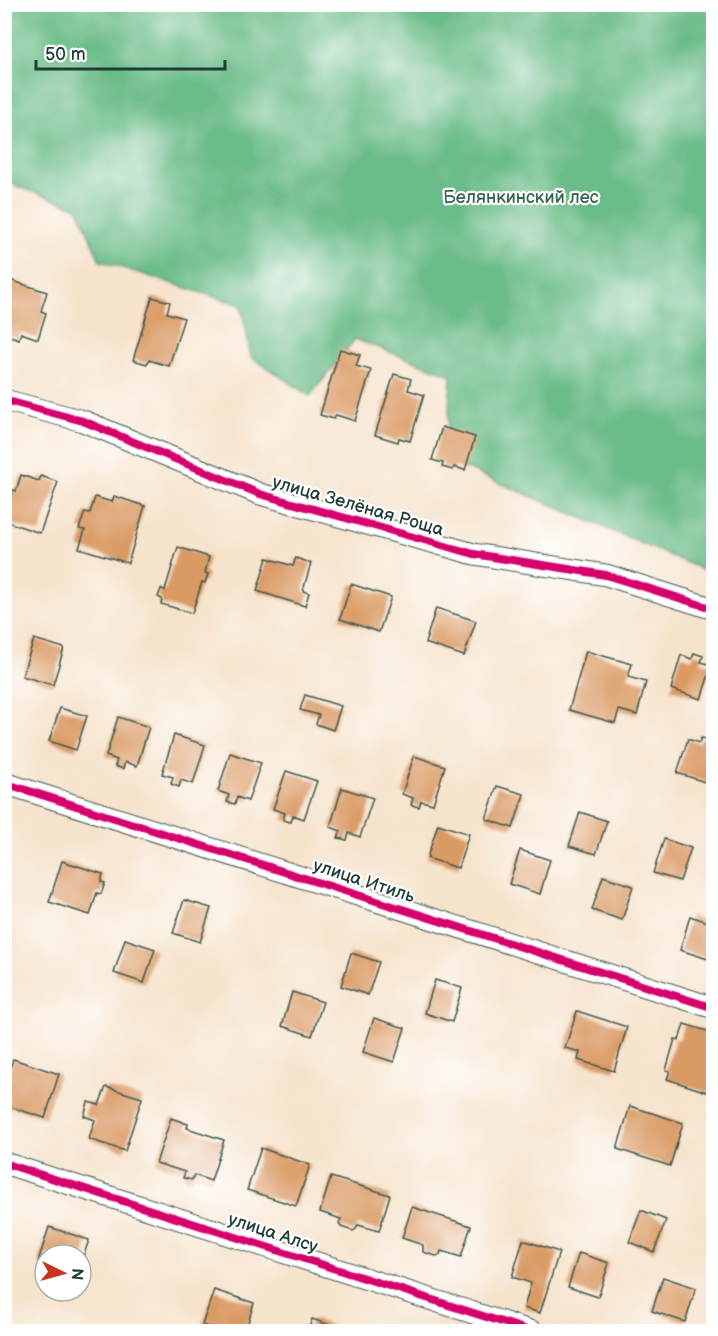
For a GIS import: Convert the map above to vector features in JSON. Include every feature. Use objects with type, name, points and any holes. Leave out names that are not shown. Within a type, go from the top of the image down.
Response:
[{"type":"street","name":"улица Зелёная Роща","points":[[4,400],[83,421],[261,494],[474,554],[606,575],[714,609]]},
{"type":"street","name":"улица Итиль","points":[[4,783],[714,1008]]},
{"type":"street","name":"улица Алсу","points":[[4,1163],[533,1332]]},
{"type":"green space","name":"Белянкинский лес","points":[[5,5],[713,5],[713,574],[446,460],[451,375],[355,339],[310,396],[251,357],[241,305],[100,261],[78,208],[5,182]]},
{"type":"building","points":[[10,280],[47,292],[41,311],[46,313],[38,339],[21,333],[19,339],[4,334],[4,287],[7,288]]},
{"type":"building","points":[[152,297],[170,302],[167,313],[184,318],[169,366],[149,360],[147,364],[133,360]]},
{"type":"building","points":[[340,349],[360,355],[356,366],[371,370],[355,421],[336,415],[334,419],[320,415]]},
{"type":"building","points":[[394,374],[411,379],[408,390],[424,395],[410,441],[399,438],[398,442],[375,435]]},
{"type":"building","points":[[442,427],[475,437],[465,470],[442,467],[443,463],[432,460]]},
{"type":"building","points":[[21,475],[39,481],[41,476],[58,482],[40,533],[7,522],[9,514],[6,513],[13,490],[16,491]]},
{"type":"building","points":[[114,496],[145,506],[128,563],[79,548],[85,530],[79,529],[85,512],[90,513],[95,497],[112,502]]},
{"type":"building","points":[[178,547],[209,557],[205,573],[208,574],[205,583],[202,582],[192,613],[161,604],[162,599],[158,597],[161,589],[165,590]]},
{"type":"building","points":[[267,558],[293,566],[296,558],[311,563],[303,591],[309,593],[305,606],[257,591]]},
{"type":"building","points":[[351,584],[391,597],[379,632],[340,619]]},
{"type":"building","points":[[436,608],[476,621],[464,656],[425,643]]},
{"type":"building","points":[[34,639],[64,648],[53,685],[22,676]]},
{"type":"building","points":[[586,651],[632,664],[628,677],[646,682],[637,715],[619,710],[615,723],[569,710]]},
{"type":"building","points":[[694,653],[703,656],[701,662],[712,665],[701,699],[671,689],[681,655],[692,659]]},
{"type":"building","points":[[305,695],[341,706],[333,730],[316,724],[319,715],[300,710]]},
{"type":"building","points":[[60,708],[87,716],[76,750],[49,741]]},
{"type":"building","points":[[118,717],[149,727],[137,766],[125,762],[123,769],[115,766],[117,760],[106,756]]},
{"type":"building","points":[[174,735],[205,745],[193,784],[181,780],[179,787],[171,784],[173,777],[162,774]]},
{"type":"building","points":[[701,738],[710,740],[708,746],[714,748],[714,767],[708,783],[677,773],[688,739],[699,743]]},
{"type":"building","points":[[230,753],[261,763],[248,801],[237,797],[235,804],[227,802],[229,795],[218,791]]},
{"type":"building","points":[[414,756],[445,766],[433,804],[421,801],[419,807],[411,805],[413,798],[402,794]]},
{"type":"building","points":[[286,771],[317,781],[304,819],[293,815],[291,822],[283,820],[285,813],[273,809]]},
{"type":"building","points":[[497,786],[524,794],[513,828],[486,819]]},
{"type":"building","points":[[342,788],[373,798],[360,837],[349,833],[347,840],[338,838],[341,831],[330,827]]},
{"type":"building","points":[[580,812],[607,821],[596,854],[569,846]]},
{"type":"building","points":[[438,824],[469,834],[458,868],[427,858]]},
{"type":"building","points":[[664,839],[691,848],[680,881],[653,873]]},
{"type":"building","points":[[520,850],[550,860],[540,894],[509,884]]},
{"type":"building","points":[[62,861],[103,874],[101,882],[105,883],[101,894],[97,893],[90,915],[49,902]]},
{"type":"building","points":[[603,876],[633,886],[622,920],[592,910]]},
{"type":"building","points":[[184,900],[211,908],[200,942],[173,933]]},
{"type":"building","points":[[690,916],[714,924],[714,951],[711,960],[680,950]]},
{"type":"building","points":[[125,939],[155,949],[144,983],[114,973]]},
{"type":"building","points":[[351,953],[379,962],[368,995],[341,986]]},
{"type":"building","points":[[435,980],[462,988],[452,1022],[425,1013]]},
{"type":"building","points":[[292,992],[323,1002],[312,1036],[282,1026]]},
{"type":"building","points":[[577,1011],[627,1027],[614,1071],[578,1060],[580,1052],[565,1048]]},
{"type":"building","points":[[374,1018],[405,1028],[394,1062],[363,1052]]},
{"type":"building","points":[[684,1024],[714,1033],[714,1083],[710,1093],[667,1079],[670,1071],[666,1070],[675,1039],[679,1040]]},
{"type":"building","points":[[13,1059],[59,1074],[45,1118],[4,1105],[4,1086]]},
{"type":"building","points":[[106,1087],[142,1098],[125,1151],[89,1139],[95,1120],[84,1116],[88,1102],[99,1105]]},
{"type":"building","points":[[630,1106],[683,1123],[670,1166],[617,1149]]},
{"type":"building","points":[[171,1118],[188,1124],[187,1128],[224,1140],[211,1181],[194,1175],[192,1180],[183,1178],[185,1172],[156,1163]]},
{"type":"building","points":[[261,1148],[310,1165],[296,1206],[247,1190]]},
{"type":"building","points":[[714,1155],[714,1170],[709,1169]]},
{"type":"building","points":[[331,1177],[390,1195],[379,1231],[358,1225],[353,1231],[341,1227],[339,1224],[341,1219],[320,1212]]},
{"type":"building","points":[[412,1207],[471,1226],[461,1257],[441,1251],[440,1255],[436,1256],[423,1252],[423,1245],[402,1238]]},
{"type":"building","points":[[641,1210],[666,1220],[654,1252],[629,1242]]},
{"type":"building","points":[[49,1227],[89,1240],[88,1243],[44,1243]]},
{"type":"building","points":[[523,1240],[559,1252],[540,1313],[524,1308],[531,1283],[512,1277]]},
{"type":"building","points":[[579,1253],[609,1263],[598,1297],[568,1287]]},
{"type":"building","points":[[663,1277],[696,1288],[685,1322],[652,1311]]},
{"type":"building","points":[[214,1290],[254,1303],[245,1332],[221,1332],[202,1325]]},
{"type":"building","points":[[312,1319],[348,1331],[348,1332],[308,1332]]},
{"type":"cycle path","points":[[4,400],[83,421],[260,494],[474,554],[606,575],[714,609]]},
{"type":"cycle path","points":[[4,783],[714,1008]]},
{"type":"cycle path","points":[[4,1163],[533,1332]]}]
